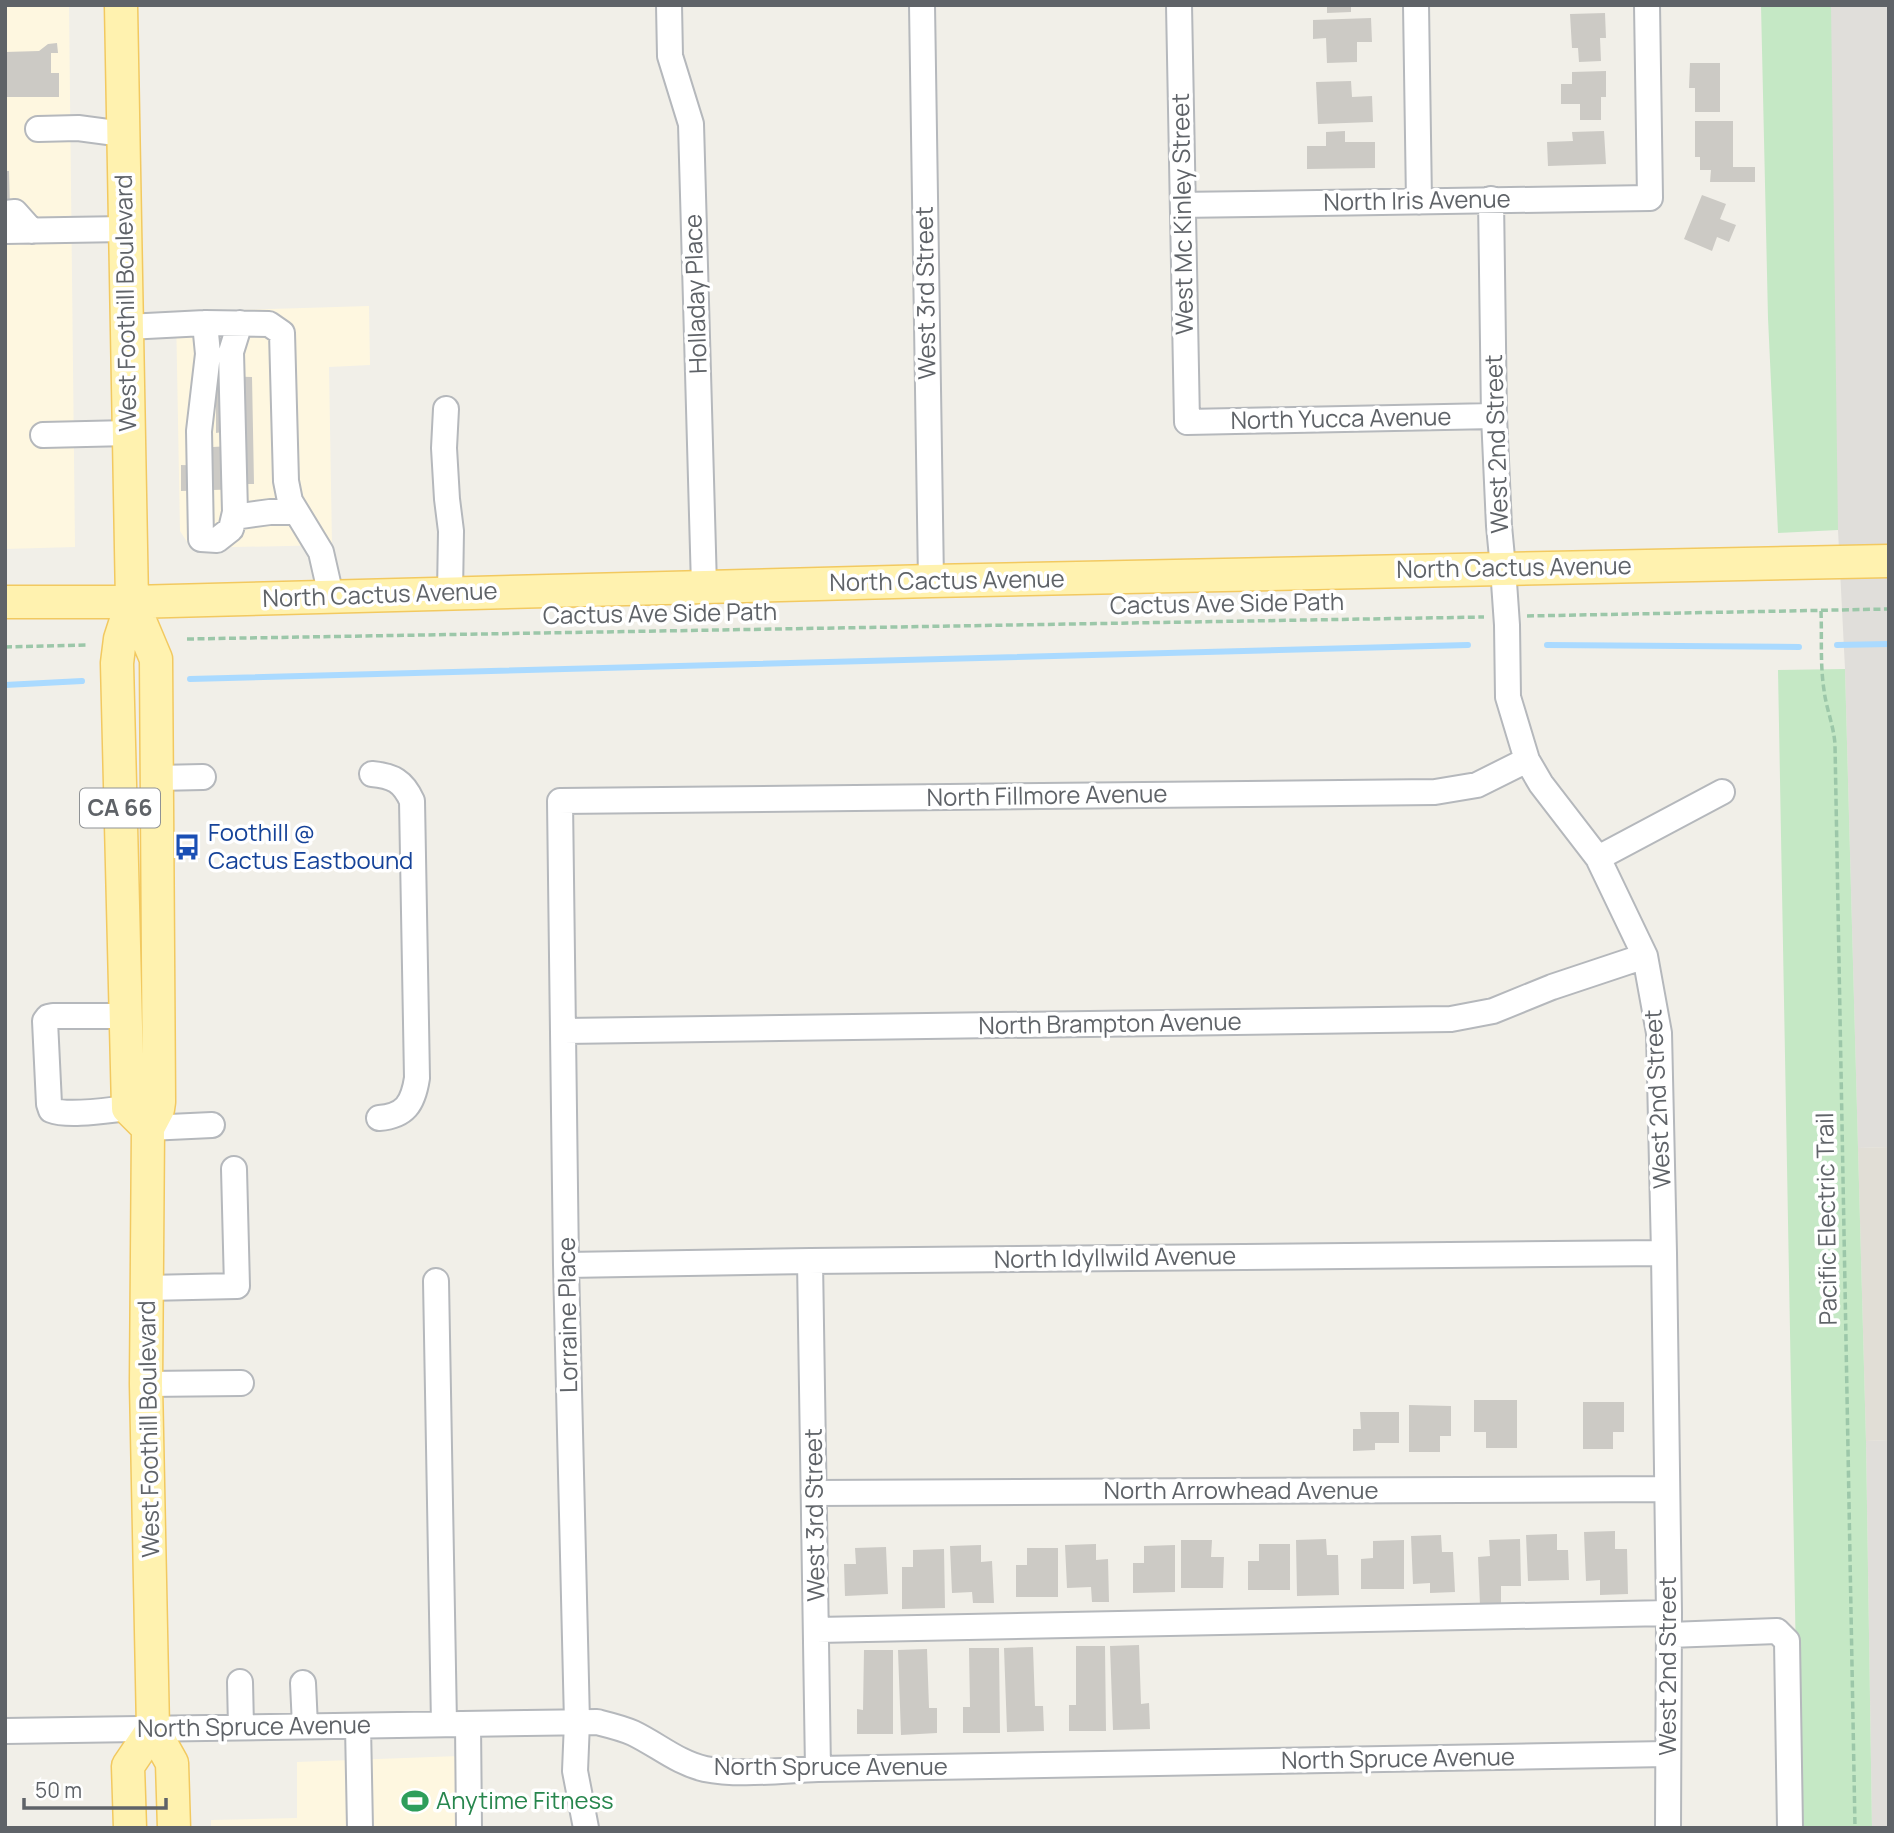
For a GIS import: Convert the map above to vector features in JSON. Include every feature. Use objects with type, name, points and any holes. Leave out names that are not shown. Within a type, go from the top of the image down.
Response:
[{"type":"main road","name":"West Foothill Boulevard","points":[[121,5],[132,602],[120,639],[117,663],[125,1016],[138,1118],[147,1288],[146,1384],[153,1729],[172,1763],[174,1828]]},
{"type":"main road","name":"North Cactus Avenue","points":[[5,602],[132,602],[704,586],[1889,561]]},
{"type":"main road","name":"West Foothill Boulevard","points":[[132,602],[156,659],[159,1102],[158,1109],[138,1118]]},
{"type":"main road","points":[[130,1828],[128,1766],[153,1729]]},
{"type":"street","name":"Holladay Place","points":[[669,5],[670,56],[691,124],[704,586]]},
{"type":"street","name":"West 3rd Street","points":[[922,5],[931,581]]},
{"type":"street","name":"West Mc Kinley Street","points":[[1179,5],[1187,422]]},
{"type":"street","points":[[1416,5],[1419,202]]},
{"type":"street","name":"North Iris Avenue","points":[[1183,205],[1650,198],[1647,5]]},
{"type":"street","points":[[38,129],[78,128],[123,134]]},
{"type":"street","name":"West 2nd Street","points":[[1491,199],[1494,416],[1508,697],[1527,760],[1541,784],[1598,858],[1645,956],[1659,1033],[1669,1624],[1668,1828]]},
{"type":"street","points":[[5,213],[16,212],[32,231]]},
{"type":"street","points":[[5,231],[125,229]]},
{"type":"street","points":[[205,323],[208,354],[199,431],[201,539],[217,540],[231,529],[234,517],[231,352],[240,323]]},
{"type":"street","points":[[127,327],[205,323],[269,324],[282,333],[286,481],[290,501],[321,552],[331,596]]},
{"type":"street","points":[[446,409],[444,448],[451,531],[450,593]]},
{"type":"street","name":"North Yucca Avenue","points":[[1187,422],[1494,416]]},
{"type":"street","points":[[43,435],[129,433]]},
{"type":"street","points":[[234,517],[271,512],[299,517]]},
{"type":"street","name":"North Fillmore Avenue","points":[[560,801],[1435,792],[1476,785],[1527,760]]},
{"type":"street","points":[[372,774],[386,775],[399,781],[407,789],[412,801],[417,1078],[415,1091],[401,1113],[393,1117],[379,1118]]},
{"type":"street","points":[[157,778],[203,777]]},
{"type":"street","points":[[1598,858],[1722,792]]},
{"type":"street","name":"Lorraine Place","points":[[560,801],[566,1265],[577,1722],[575,1771],[586,1828]]},
{"type":"street","name":"North Brampton Avenue","points":[[564,1031],[1451,1019],[1493,1011],[1552,987],[1645,956]]},
{"type":"street","points":[[125,1016],[48,1017],[45,1021],[51,1110],[212,1125]]},
{"type":"street","points":[[147,1288],[237,1286],[234,1169]]},
{"type":"street","name":"North Idyllwild Avenue","points":[[566,1265],[1664,1253]]},
{"type":"street","name":"West 3rd Street","points":[[810,1261],[818,1769]]},
{"type":"street","points":[[436,1281],[444,1724]]},
{"type":"street","points":[[146,1384],[240,1383]]},
{"type":"street","name":"North Arrowhead Avenue","points":[[814,1493],[1667,1489]]},
{"type":"street","points":[[817,1630],[1669,1624],[1777,1631],[1787,1641],[1790,1828]]},
{"type":"street","points":[[240,1682],[240,1727]]},
{"type":"street","points":[[303,1683],[305,1726]]},
{"type":"street","name":"North Spruce Avenue","points":[[5,1731],[597,1722],[634,1733],[664,1752],[705,1769],[731,1772],[1667,1754]]},
{"type":"street","points":[[468,1724],[469,1828]]},
{"type":"street","points":[[358,1726],[360,1828]]},
{"type":"path","name":"Cactus Ave Side Path","points":[[187,639],[1889,609]]},
{"type":"path","name":"Pacific Electric Trail","points":[[1821,611],[1823,685],[1835,745],[1855,1828]]},
{"type":"path","points":[[5,647],[86,645]]},
{"type":"shaded area","points":[[5,5],[69,5],[75,547],[5,549]]},
{"type":"shaded area","points":[[1830,5],[1889,5],[1889,1147],[1858,1148],[1845,669],[1838,530],[1835,518]]},
{"type":"shaded area","points":[[369,306],[370,365],[329,367],[332,545],[191,548],[180,531],[176,312]]},
{"type":"shaded area","points":[[1889,1147],[1889,1440],[1866,1441],[1858,1148]]},
{"type":"shaded area","points":[[1889,1440],[1889,1828],[1872,1828],[1866,1441]]},
{"type":"shaded area","points":[[459,1756],[460,1828],[211,1828],[211,1820],[297,1818],[297,1762]]},
{"type":"green space","points":[[1761,5],[1831,5],[1838,530],[1778,533],[1768,318]]},
{"type":"green space","points":[[1845,669],[1866,1441],[1872,1828],[1799,1828],[1778,670]]},
{"type":"building","points":[[1327,5],[1351,5],[1351,12],[1327,13]]},
{"type":"building","points":[[1605,13],[1606,38],[1600,38],[1601,61],[1579,62],[1578,48],[1572,48],[1570,14]]},
{"type":"building","points":[[1371,18],[1372,42],[1357,42],[1357,62],[1327,63],[1326,38],[1313,39],[1313,20]]},
{"type":"building","points":[[57,43],[58,53],[51,53],[51,73],[59,73],[59,97],[5,97],[5,52],[39,51],[48,44]]},
{"type":"building","points":[[1690,63],[1720,63],[1720,112],[1695,112],[1695,88],[1689,88]]},
{"type":"building","points":[[1606,71],[1606,97],[1601,97],[1601,120],[1580,120],[1580,104],[1561,104],[1561,84],[1572,84],[1572,72]]},
{"type":"building","points":[[1351,81],[1352,97],[1372,96],[1373,122],[1318,124],[1316,82]]},
{"type":"building","points":[[1695,121],[1733,121],[1733,167],[1755,167],[1755,182],[1710,182],[1711,170],[1700,170],[1700,157],[1695,157]]},
{"type":"building","points":[[1345,131],[1345,142],[1375,142],[1375,168],[1307,169],[1307,146],[1326,146],[1326,132]]},
{"type":"building","points":[[1604,131],[1606,164],[1548,166],[1547,142],[1573,141],[1572,132]]},
{"type":"building","points":[[5,171],[9,171],[10,208],[5,208]]},
{"type":"building","points":[[1702,195],[1726,204],[1720,219],[1736,225],[1729,242],[1717,237],[1712,251],[1684,239]]},
{"type":"building","points":[[216,376],[252,377],[254,484],[244,484],[244,489],[181,491],[181,465],[213,466],[213,447],[230,446],[229,431],[216,433]]},
{"type":"building","points":[[1474,1400],[1517,1400],[1517,1448],[1486,1448],[1486,1432],[1474,1432]]},
{"type":"building","points":[[1583,1402],[1624,1402],[1624,1432],[1613,1432],[1613,1449],[1583,1449]]},
{"type":"building","points":[[1409,1405],[1451,1406],[1451,1436],[1440,1436],[1440,1452],[1409,1452]]},
{"type":"building","points":[[1360,1412],[1399,1412],[1399,1443],[1375,1443],[1375,1450],[1353,1451],[1353,1429],[1361,1429]]},
{"type":"building","points":[[1615,1531],[1615,1549],[1627,1549],[1628,1594],[1600,1595],[1600,1580],[1586,1581],[1584,1532]]},
{"type":"building","points":[[1557,1534],[1557,1550],[1568,1550],[1569,1580],[1528,1581],[1526,1535]]},
{"type":"building","points":[[1441,1535],[1442,1552],[1453,1552],[1455,1592],[1430,1593],[1430,1583],[1413,1584],[1411,1536]]},
{"type":"building","points":[[1326,1539],[1327,1555],[1338,1555],[1339,1595],[1297,1596],[1296,1540]]},
{"type":"building","points":[[1520,1539],[1521,1586],[1501,1586],[1501,1605],[1480,1605],[1478,1557],[1490,1556],[1489,1540]]},
{"type":"building","points":[[1181,1540],[1212,1540],[1211,1557],[1224,1557],[1223,1588],[1181,1588]]},
{"type":"building","points":[[1404,1540],[1404,1589],[1361,1589],[1361,1559],[1373,1558],[1373,1541]]},
{"type":"building","points":[[1096,1544],[1096,1560],[1108,1559],[1109,1602],[1092,1602],[1091,1587],[1067,1588],[1065,1545]]},
{"type":"building","points":[[1259,1544],[1290,1544],[1290,1590],[1248,1590],[1248,1561],[1259,1561]]},
{"type":"building","points":[[981,1545],[981,1562],[992,1561],[994,1603],[973,1603],[972,1592],[952,1593],[950,1546]]},
{"type":"building","points":[[1175,1545],[1175,1592],[1133,1593],[1133,1563],[1144,1563],[1144,1546]]},
{"type":"building","points":[[886,1547],[888,1594],[845,1596],[844,1564],[856,1564],[855,1548]]},
{"type":"building","points":[[1027,1548],[1058,1548],[1058,1597],[1016,1597],[1016,1565],[1027,1565]]},
{"type":"building","points":[[944,1549],[945,1608],[902,1609],[902,1567],[913,1567],[913,1550]]},
{"type":"building","points":[[1139,1645],[1141,1704],[1149,1703],[1150,1729],[1113,1730],[1110,1646]]},
{"type":"building","points":[[1076,1646],[1105,1646],[1106,1731],[1069,1731],[1069,1705],[1076,1705]]},
{"type":"building","points":[[1033,1647],[1035,1706],[1043,1706],[1044,1731],[1007,1732],[1004,1648]]},
{"type":"building","points":[[969,1648],[999,1648],[1000,1733],[963,1733],[963,1707],[970,1707]]},
{"type":"building","points":[[927,1649],[929,1708],[937,1708],[937,1733],[901,1735],[898,1650]]},
{"type":"building","points":[[864,1650],[893,1650],[893,1734],[857,1734],[857,1709],[863,1710]]},
{"type":"waterway","points":[[1837,645],[1889,644]]},
{"type":"waterway","points":[[190,679],[1468,645]]},
{"type":"waterway","points":[[1547,645],[1799,647]]},
{"type":"waterway","points":[[5,685],[82,681]]},
{"type":"place","name":"Foothill @ Cactus Eastbound","points":[[187,847]]},
{"type":"place","name":"Anytime Fitness","points":[[415,1801]]}]
